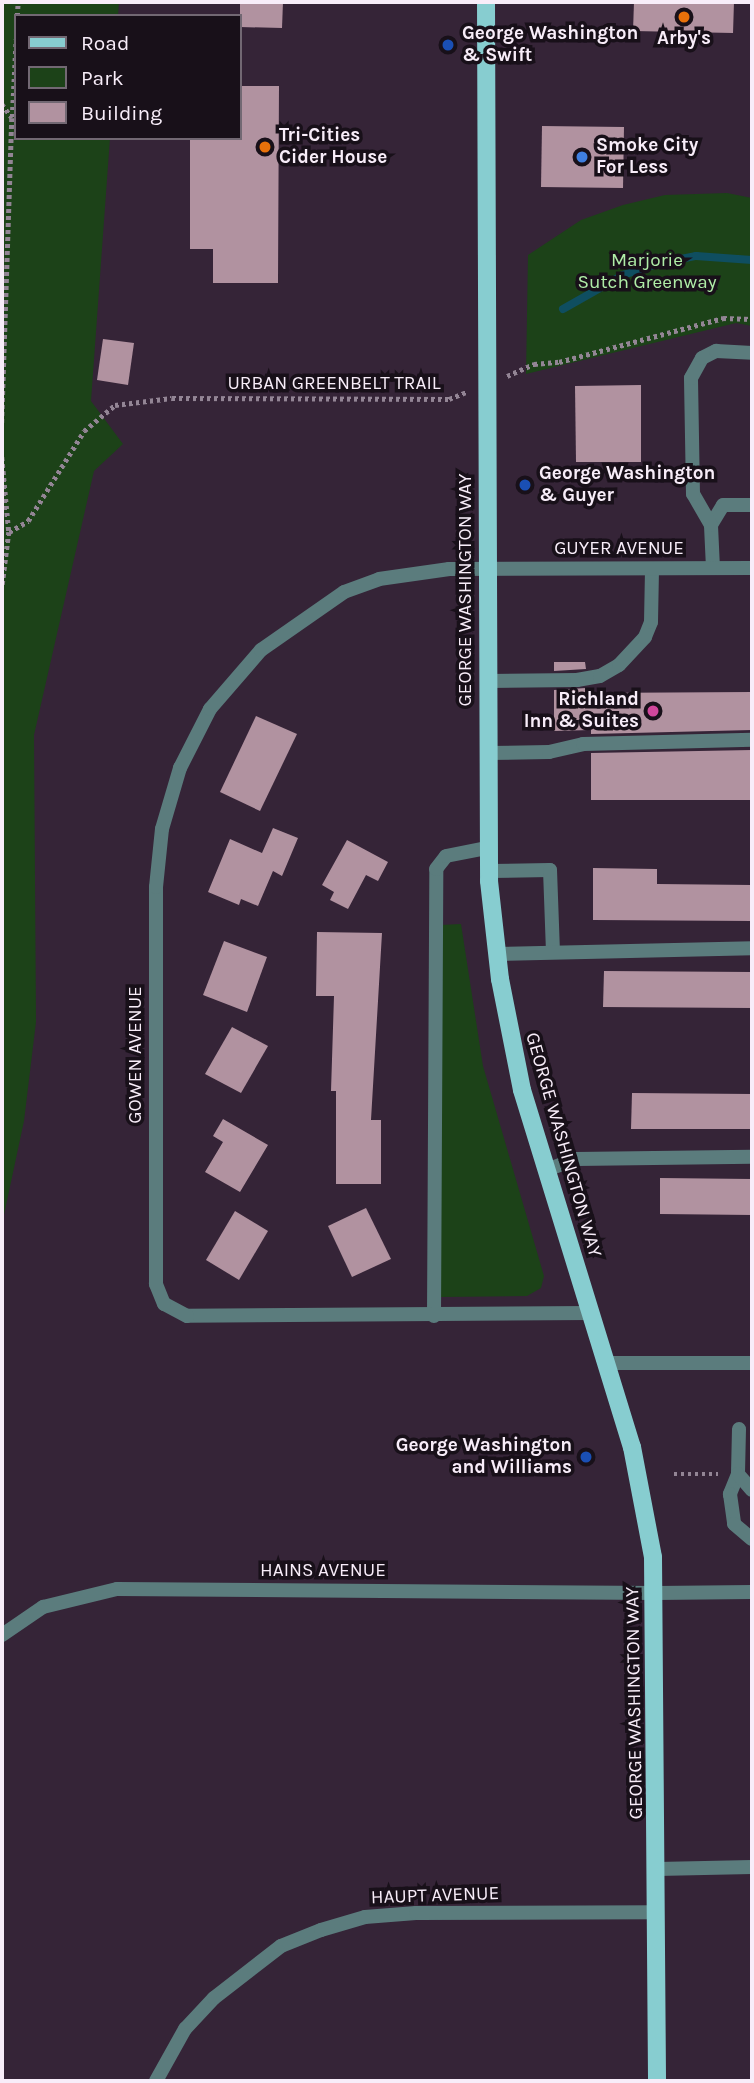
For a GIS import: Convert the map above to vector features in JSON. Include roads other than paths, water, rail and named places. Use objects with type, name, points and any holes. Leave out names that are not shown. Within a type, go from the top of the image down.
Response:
[{"type":"main road","name":"GEORGE WASHINGTON WAY","points":[[486,2],[487,848],[496,954],[509,1032],[546,1170],[640,1482],[656,1593],[657,2081]]},
{"type":"street","points":[[713,568],[711,525],[694,494],[691,378],[702,358],[716,351],[752,353]]},
{"type":"street","points":[[711,525],[723,505],[752,505]]},
{"type":"street","name":"GUYER AVENUE","points":[[485,569],[752,568]]},
{"type":"street","name":"GOWEN AVENUE","points":[[485,569],[414,572],[379,579],[317,607],[261,650],[217,699],[192,741],[170,799],[157,858],[158,1295],[173,1312],[187,1316],[590,1313]]},
{"type":"street","points":[[487,681],[577,680],[600,676],[619,665],[645,637],[651,622],[652,569]]},
{"type":"street","points":[[487,753],[549,752],[583,744],[752,740]]},
{"type":"street","points":[[434,1315],[436,869],[446,856],[487,848]]},
{"type":"street","points":[[489,870],[550,870],[553,950]]},
{"type":"street","points":[[496,954],[553,950],[752,948]]},
{"type":"street","points":[[546,1170],[576,1158],[752,1157]]},
{"type":"street","points":[[606,1363],[752,1363]]},
{"type":"street","points":[[739,1429],[738,1474],[730,1494],[734,1524],[752,1539]]},
{"type":"street","points":[[738,1474],[752,1490]]},
{"type":"street","name":"HAINS AVENUE","points":[[2,1635],[43,1606],[117,1589],[752,1592]]},
{"type":"street","points":[[657,1869],[752,1867]]},
{"type":"street","name":"HAUPT AVENUE","points":[[156,2081],[185,2029],[214,1998],[281,1946],[321,1930],[365,1917],[416,1913],[657,1912]]},
{"type":"waterway","points":[[563,309],[623,275],[660,263],[696,256],[752,260]]},
{"type":"place","name":"Arby's","points":[[684,17]]},
{"type":"place","name":"George Washington & Swift","points":[[448,45]]},
{"type":"place","name":"Tri-Cities Cider House","points":[[265,147]]},
{"type":"place","name":"Smoke City For Less","points":[[582,157]]},
{"type":"place","name":"George Washington & Guyer","points":[[525,485]]},
{"type":"place","name":"Richland Inn & Suites","points":[[653,711]]},
{"type":"place","name":"George Washington and Williams","points":[[586,1457]]},
{"type":"park label","name":"Marjorie Sutch Greenway","points":[[647,272]]}]
